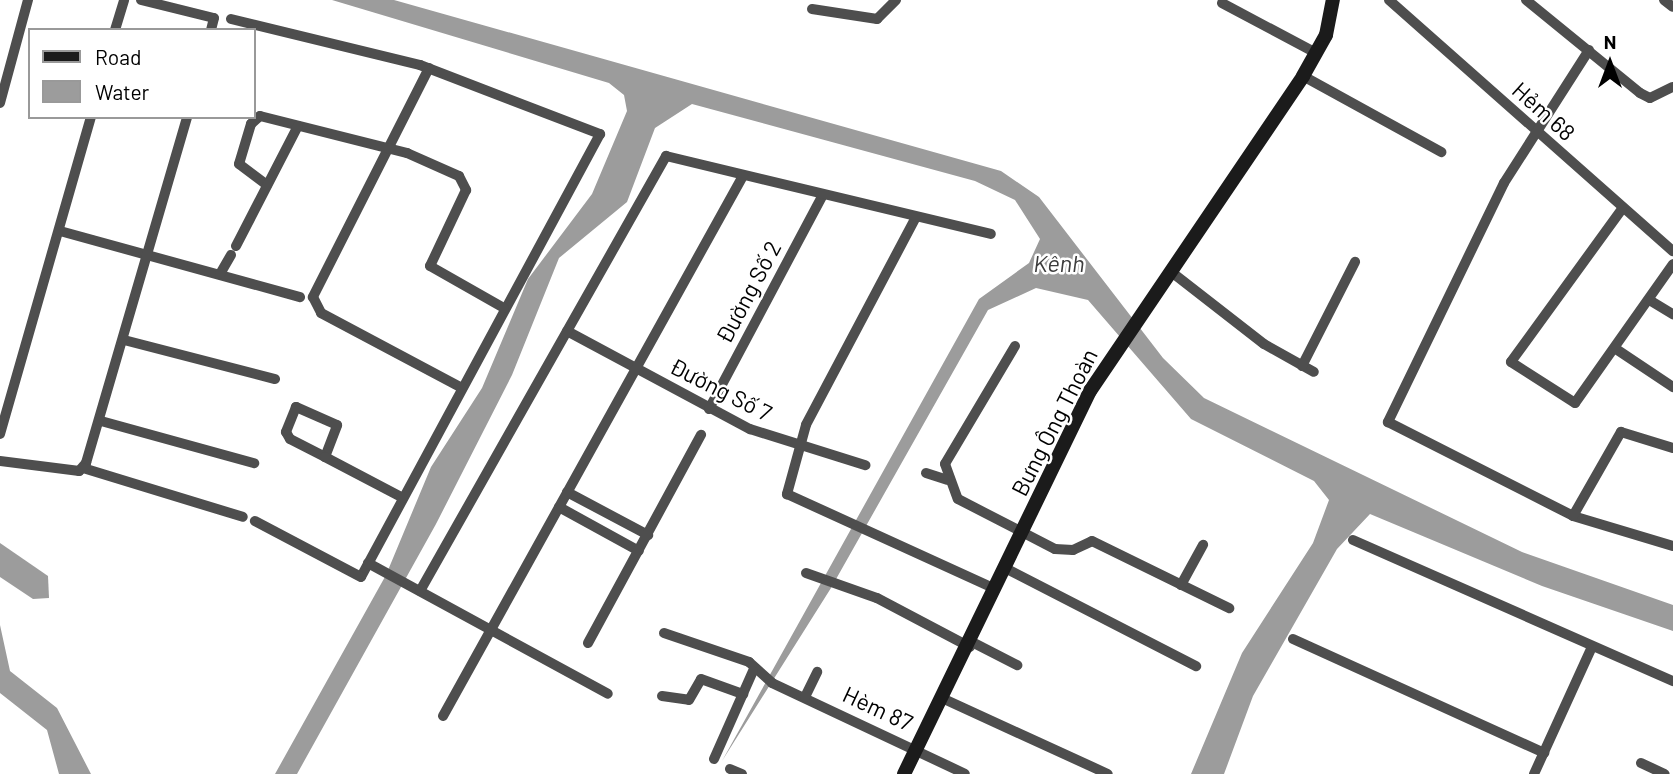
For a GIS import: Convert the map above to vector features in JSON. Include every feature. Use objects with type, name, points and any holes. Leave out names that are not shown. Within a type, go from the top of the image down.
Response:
[{"type":"street","points":[[0,103],[28,0]]},
{"type":"street","points":[[117,28],[124,0]]},
{"type":"street","points":[[141,0],[214,18],[212,28]]},
{"type":"street","points":[[812,9],[877,19],[896,0]]},
{"type":"street","name":"Bưng Ông Thoàn","points":[[904,774],[971,645],[995,589],[1104,368],[1170,279],[1303,76],[1317,53],[1333,0]]},
{"type":"street","name":"Hẻm 68","points":[[1389,0],[1533,131],[1673,251]]},
{"type":"street","points":[[1526,0],[1650,98],[1673,87]]},
{"type":"street","points":[[1664,0],[1673,7]]},
{"type":"street","points":[[1222,3],[1317,53]]},
{"type":"street","points":[[231,19],[429,68],[600,134],[403,498],[372,566],[361,577],[255,521]]},
{"type":"street","points":[[1589,50],[1533,131],[1388,422],[1573,516],[1673,546]]},
{"type":"street","points":[[429,68],[318,279],[314,303],[462,388]]},
{"type":"street","points":[[1303,76],[1441,152]]},
{"type":"street","points":[[267,185],[240,167],[251,124],[261,117],[387,148],[466,182],[429,266],[504,309]]},
{"type":"street","points":[[0,434],[4,405],[60,231],[90,119]]},
{"type":"street","points":[[83,468],[101,421],[186,119]]},
{"type":"street","points":[[220,274],[298,126]]},
{"type":"street","points":[[419,591],[666,156],[991,234]]},
{"type":"street","points":[[443,716],[638,370],[743,176]]},
{"type":"street","name":"Đường Số 2","points":[[709,409],[823,195]]},
{"type":"street","points":[[1622,209],[1511,362],[1576,403],[1651,300],[1673,264]]},
{"type":"street","points":[[916,217],[797,446],[787,494],[872,537],[995,589]]},
{"type":"street","points":[[60,231],[300,297]]},
{"type":"street","points":[[1302,366],[1354,262]]},
{"type":"street","points":[[1170,279],[1314,372]]},
{"type":"street","points":[[1651,300],[1673,314]]},
{"type":"street","name":"Đường Số 7","points":[[567,331],[709,409],[797,446],[865,465]]},
{"type":"street","points":[[124,340],[275,379]]},
{"type":"street","points":[[1014,346],[945,464],[947,480],[958,499],[1022,534],[1065,551],[1092,541],[1229,608]]},
{"type":"street","points":[[1616,349],[1673,387]]},
{"type":"street","points":[[325,457],[337,425],[296,407],[288,436],[325,457],[403,498]]},
{"type":"street","points":[[101,421],[254,463]]},
{"type":"street","points":[[1573,516],[1621,432],[1673,448]]},
{"type":"street","points":[[588,643],[701,435]]},
{"type":"street","points":[[0,461],[83,468],[243,517]]},
{"type":"street","points":[[926,473],[947,480]]},
{"type":"street","points":[[567,492],[648,535]]},
{"type":"street","points":[[559,507],[639,551]]},
{"type":"street","points":[[1353,540],[1591,649],[1673,681]]},
{"type":"street","points":[[1181,585],[1203,545]]},
{"type":"street","points":[[372,566],[608,694]]},
{"type":"street","points":[[1006,568],[1196,666]]},
{"type":"street","points":[[812,575],[840,583],[1017,665]]},
{"type":"street","name":"Hèm 87","points":[[664,633],[749,662],[756,673],[772,683],[917,749],[965,774]]},
{"type":"street","points":[[1293,639],[1544,753]]},
{"type":"street","points":[[1534,774],[1591,649]]},
{"type":"street","points":[[805,697],[817,672]]},
{"type":"street","points":[[714,759],[743,694],[756,673]]},
{"type":"street","points":[[662,696],[689,700],[701,679],[743,694]]},
{"type":"street","points":[[944,699],[1108,774]]},
{"type":"street","points":[[1642,763],[1665,774]]},
{"type":"street","points":[[730,769],[742,774]]},
{"type":"water","name":"Kênh","points":[[332,0],[394,0],[1001,171],[1039,197],[1163,358],[1204,398],[1522,552],[1673,605],[1673,631],[1542,586],[1370,514],[1337,549],[1253,696],[1224,774],[1191,774],[1242,653],[1313,543],[1329,500],[1314,481],[1191,419],[1088,300],[1036,288],[988,310],[831,588],[722,761],[979,299],[1029,263],[1040,239],[1015,200],[975,181],[692,104],[655,128],[627,202],[559,258],[512,375],[436,524],[297,774],[275,774],[386,575],[431,467],[482,388],[528,279],[592,194],[627,111],[624,95],[609,83]]},
{"type":"water","points":[[0,543],[48,576],[49,598],[33,599],[0,577]]},
{"type":"water","points":[[0,625],[10,671],[57,708],[91,774],[59,774],[47,730],[0,693]]}]
